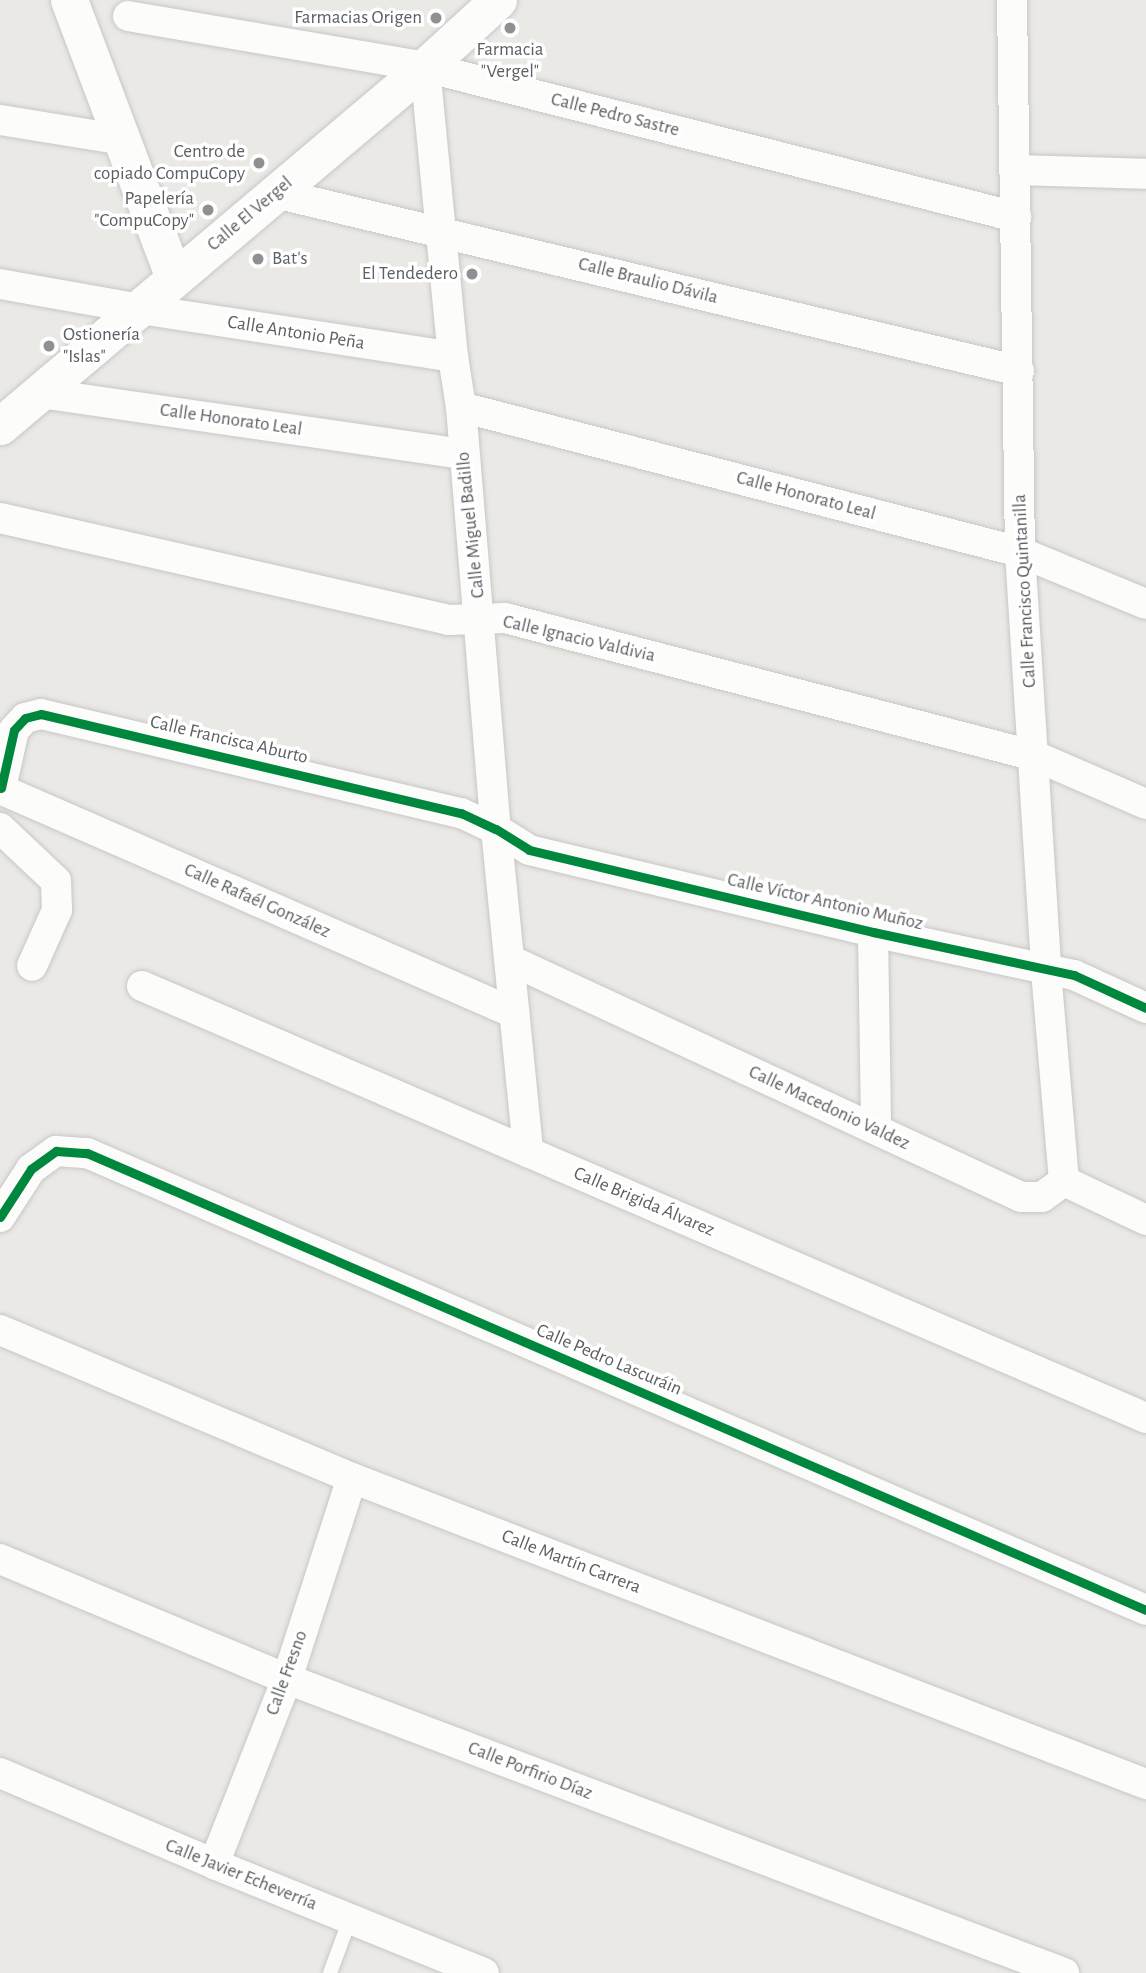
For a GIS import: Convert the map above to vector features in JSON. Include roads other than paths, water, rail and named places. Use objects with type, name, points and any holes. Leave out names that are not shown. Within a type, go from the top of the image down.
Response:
[{"type":"street","points":[[69,0],[174,278]]},
{"type":"street","name":"Calle El Vergel","points":[[0,426],[425,67],[498,0]]},
{"type":"street","name":"Calle Francisco Quintanilla","points":[[1012,0],[1020,552],[1035,756],[1046,971],[1064,1181]]},
{"type":"street","name":"Calle Pedro Sastre","points":[[128,16],[425,67],[1016,216]]},
{"type":"street","name":"Calle Miguel Badillo","points":[[425,67],[481,620],[496,829],[528,1152]]},
{"type":"street","points":[[0,120],[124,140]]},
{"type":"street","points":[[1014,170],[1146,174]]},
{"type":"street","name":"Calle Braulio Dávila","points":[[275,193],[440,230],[1019,371]]},
{"type":"street","name":"Calle Antonio Peña","points":[[0,284],[139,309],[453,357]]},
{"type":"street","name":"Calle Honorato Leal","points":[[40,393],[464,454]]},
{"type":"street","name":"Calle Honorato Leal","points":[[460,407],[1020,552],[1146,604]]},
{"type":"street","name":"Calle Ignacio Valdivia","points":[[0,518],[448,620],[505,618],[1035,756],[1146,804]]},
{"type":"street","name":"Calle Francisca Aburto","points":[[1,788],[14,730],[24,718],[41,714],[461,813],[496,829]]},
{"type":"street","name":"Calle Rafaél González","points":[[1,788],[514,1013]]},
{"type":"street","points":[[0,828],[56,881],[57,910],[32,966]]},
{"type":"street","name":"Calle Víctor Antonio Muñoz","points":[[496,829],[528,849],[873,932],[1074,975],[1146,1008]]},
{"type":"street","points":[[873,932],[876,1129]]},
{"type":"street","name":"Calle Macedonio Valdez","points":[[510,960],[1021,1198],[1042,1197],[1064,1181]]},
{"type":"street","name":"Calle Brigida Álvarez","points":[[142,986],[1146,1418]]},
{"type":"street","name":"Calle Pedro Lascuráin","points":[[0,1217],[31,1169],[56,1151],[87,1153],[1146,1610]]},
{"type":"street","points":[[1064,1181],[1146,1220]]},
{"type":"street","name":"Calle Martín Carrera","points":[[0,1330],[352,1478],[1146,1784]]},
{"type":"street","name":"Calle Fresno","points":[[214,1864],[287,1679],[352,1478]]},
{"type":"street","name":"Calle Porfirio Díaz","points":[[0,1559],[287,1679],[1064,1973]]},
{"type":"street","name":"Calle Javier Echeverría","points":[[0,1773],[214,1864],[484,1973]]},
{"type":"lane","points":[[330,1973],[350,1919]]},
{"type":"place","name":"Farmacias Origen","points":[[436,18]]},
{"type":"place","name":"Farmacia \"Vergel\"","points":[[510,28]]},
{"type":"place","name":"Centro de copiado CompuCopy","points":[[259,163]]},
{"type":"place","name":"Papelería \"CompuCopy\"","points":[[208,210]]},
{"type":"place","name":"Bat's","points":[[258,259]]},
{"type":"place","name":"El Tendedero","points":[[472,274]]},
{"type":"place","name":"Ostionería \"Islas\"","points":[[49,346]]}]
